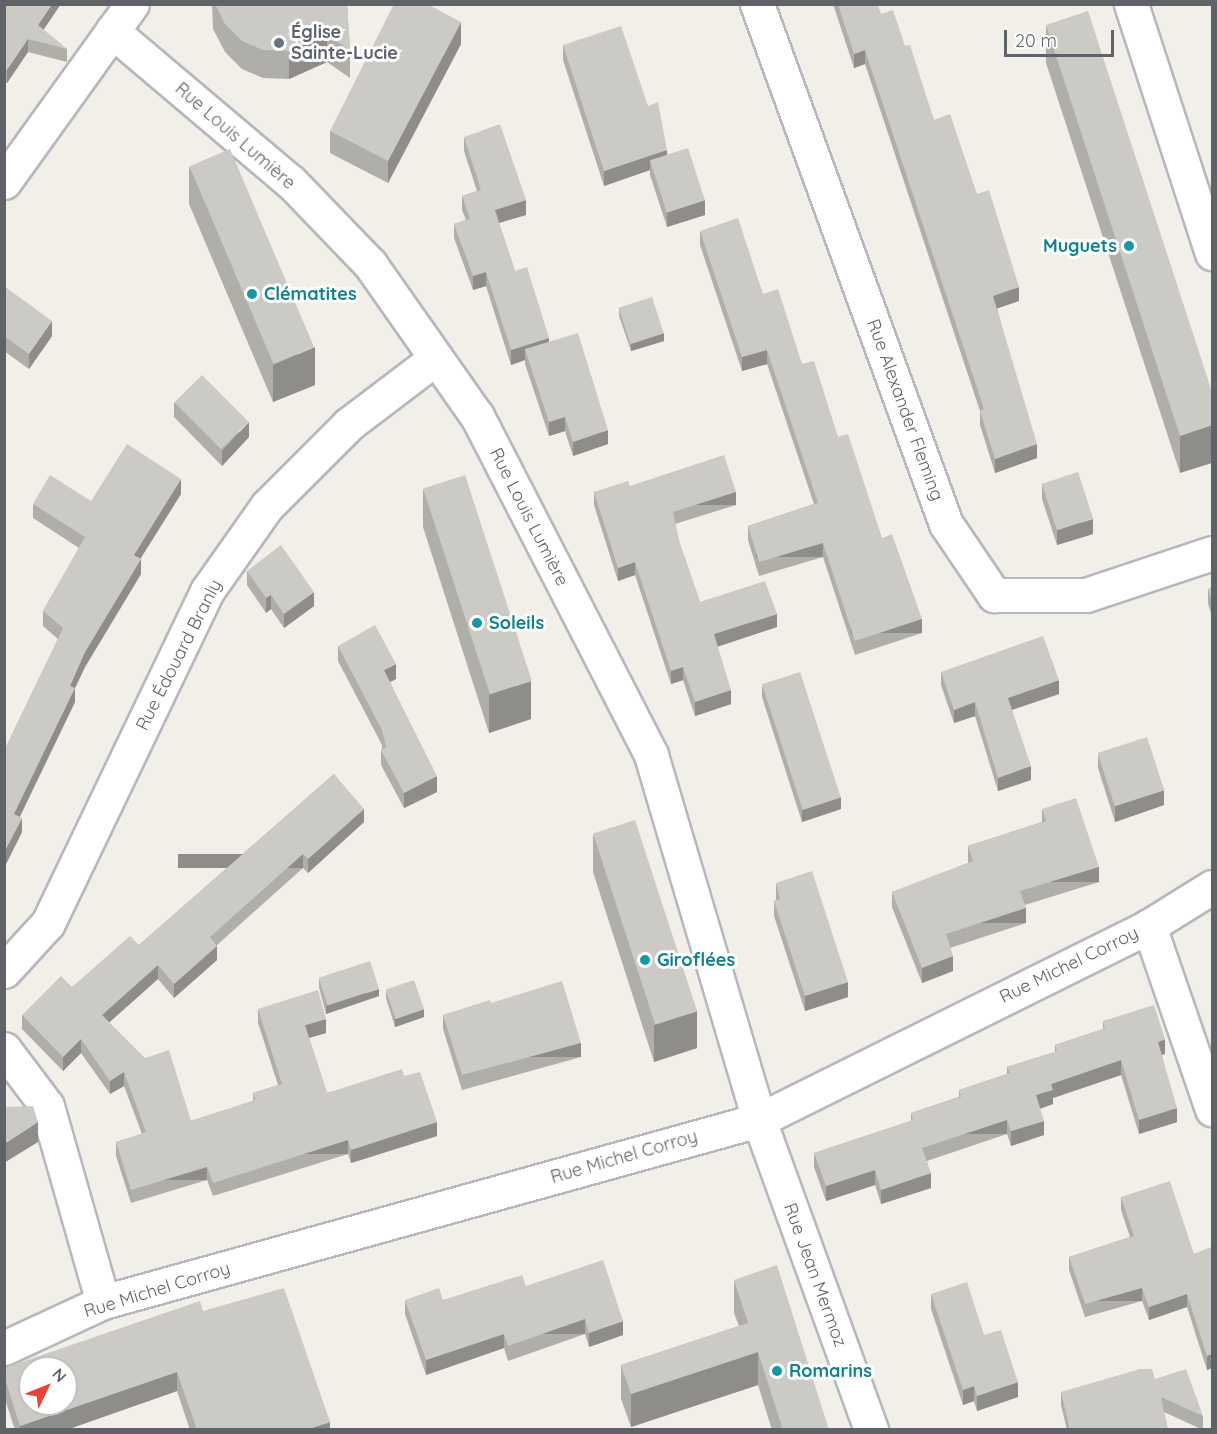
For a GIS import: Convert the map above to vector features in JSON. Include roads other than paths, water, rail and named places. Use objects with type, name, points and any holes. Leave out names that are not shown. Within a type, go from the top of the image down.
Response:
[{"type":"street","points":[[4,182],[15,148],[132,4]]},
{"type":"street","name":"Rue Alexander Fleming","points":[[757,4],[946,524],[994,595],[1086,595],[1212,553]]},
{"type":"street","points":[[1131,4],[1212,253]]},
{"type":"street","name":"Rue Louis Lumière","points":[[112,31],[291,182],[370,264],[477,416],[651,755],[759,1120]]},
{"type":"street","name":"Rue Édouard Branly","points":[[4,971],[48,923],[207,591],[267,506],[348,424],[436,358]]},
{"type":"street","name":"Rue Michel Corroy","points":[[4,1348],[103,1302],[759,1120],[1149,926],[1212,887]]},
{"type":"street","points":[[1149,926],[1212,1109]]},
{"type":"street","points":[[4,1049],[47,1106],[103,1302]]},
{"type":"street","name":"Rue Jean Mermoz","points":[[759,1120],[871,1430]]},
{"type":"place","name":"Église Sainte-Lucie","points":[[279,43]]},
{"type":"place","name":"Muguets","points":[[1129,246]]},
{"type":"place","name":"Clématites","points":[[252,294]]},
{"type":"place","name":"Soleils","points":[[477,623]]},
{"type":"place","name":"Giroflées","points":[[645,960]]},
{"type":"place","name":"Romarins","points":[[777,1371]]}]
